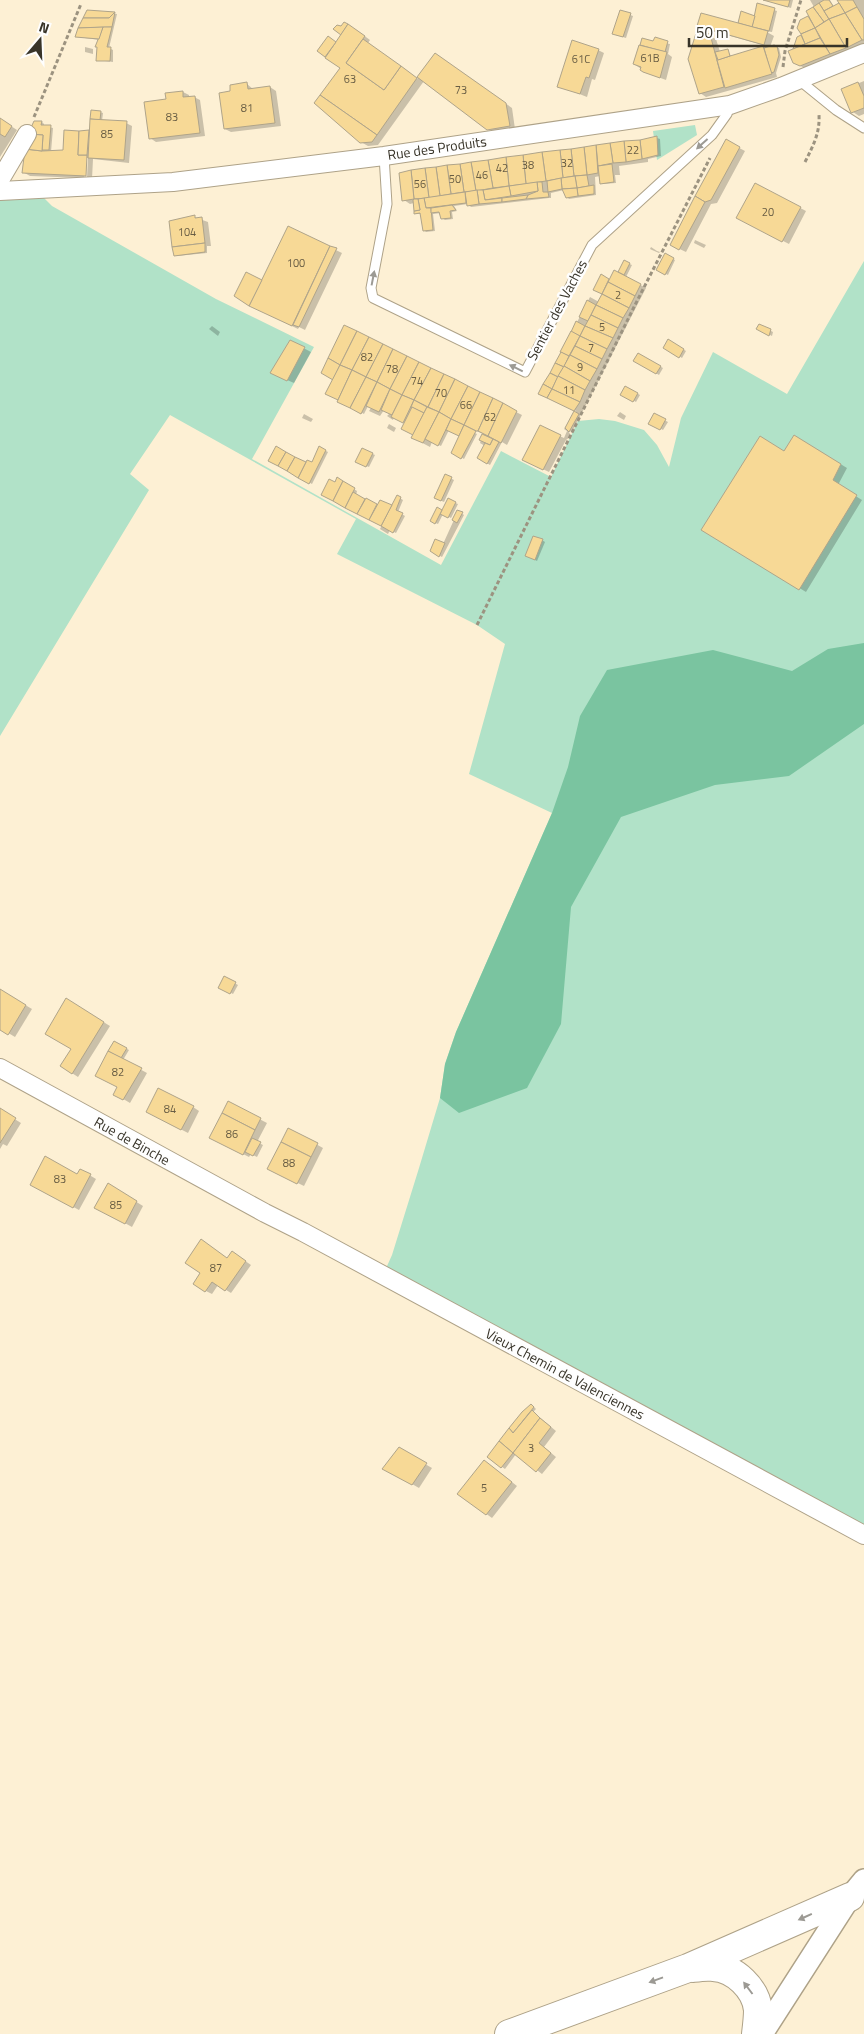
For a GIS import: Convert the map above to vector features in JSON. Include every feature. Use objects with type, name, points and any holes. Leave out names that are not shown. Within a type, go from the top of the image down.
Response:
[{"type":"highway","points":[[510,2034],[688,1968],[857,1888]]},
{"type":"highway","points":[[688,1968],[714,1966],[730,1971],[743,1981],[753,1993],[758,2009],[756,2034]]},
{"type":"street","name":"Rue des Produits","points":[[0,191],[173,182],[384,156],[730,105],[781,87],[864,53]]},
{"type":"street","points":[[0,180],[27,134]]},
{"type":"street","name":"Rue de Binche","points":[[0,1068],[265,1213]]},
{"type":"street","name":"Vieux Chemin de Valenciennes","points":[[265,1213],[864,1535]]},
{"type":"street","points":[[762,2034],[857,1888]]},
{"type":"lane","points":[[799,80],[836,110],[864,128]]},
{"type":"lane","name":"Sentier des Vaches","points":[[384,156],[388,204],[372,288],[373,298],[525,372],[592,245],[712,135],[727,114],[730,105]]},
{"type":"path","points":[[781,87],[785,51],[802,0]]},
{"type":"path","points":[[27,134],[81,4]]},
{"type":"path","points":[[805,162],[817,138],[820,126],[819,114],[814,108]]},
{"type":"path","points":[[477,625],[635,305],[714,152]]},
{"type":"green space","points":[[695,125],[697,135],[657,160],[653,131]]},
{"type":"green space","points":[[35,189],[52,206],[216,299],[314,347],[252,459],[441,565],[501,451],[551,477],[578,421],[599,419],[615,421],[644,430],[657,445],[669,467],[681,418],[713,352],[787,394],[864,261],[864,1535],[383,1275],[392,1255],[419,1168],[440,1098],[445,1064],[456,1032],[552,813],[469,774],[505,644],[477,625],[337,554],[356,519],[170,415],[130,474],[149,490],[0,736],[0,191]]},
{"type":"green space","points":[[864,643],[864,724],[789,776],[715,785],[621,817],[571,907],[561,1024],[527,1088],[459,1113],[440,1098],[445,1064],[456,1032],[552,813],[568,767],[580,716],[607,670],[713,650],[792,671],[828,649]]},
{"type":"building","points":[[763,0],[790,0],[788,7]]},
{"type":"building","points":[[829,0],[833,6],[824,11],[819,3]]},
{"type":"building","points":[[837,0],[853,0],[857,7],[845,13]]},
{"type":"building","points":[[757,3],[775,8],[769,31],[752,27]]},
{"type":"building","points":[[819,3],[829,19],[824,22],[813,7]]},
{"type":"building","points":[[839,3],[845,13],[829,19],[824,11]]},
{"type":"building","points":[[813,7],[824,22],[815,28],[806,11]]},
{"type":"building","points":[[857,7],[864,19],[864,40],[862,40],[845,13]]},
{"type":"building","points":[[87,10],[115,12],[109,18],[83,18]]},
{"type":"building","points":[[620,10],[631,13],[623,37],[612,34]]},
{"type":"building","points":[[741,11],[755,16],[752,27],[738,23]]},
{"type":"building","points":[[115,12],[112,27],[78,28],[83,18],[109,18]]},
{"type":"building","points":[[701,13],[768,31],[764,45],[697,26]]},
{"type":"building","points":[[845,13],[862,40],[846,48],[829,19]]},
{"type":"building","points":[[808,16],[815,28],[801,34],[797,28],[800,20]]},
{"type":"building","points":[[829,19],[846,48],[830,54],[815,28]]},
{"type":"building","points":[[344,22],[348,24],[341,35],[333,29],[337,25],[341,26]]},
{"type":"building","points":[[348,24],[365,36],[346,63],[384,90],[401,66],[417,78],[377,135],[320,95],[340,68],[325,58]]},
{"type":"building","points":[[103,27],[112,27],[107,47],[111,47],[110,61],[96,61],[97,47],[95,47]]},
{"type":"building","points":[[103,27],[99,39],[75,37],[78,28]]},
{"type":"building","points":[[815,28],[820,38],[805,44],[801,34]]},
{"type":"building","points":[[697,30],[710,34],[724,87],[699,94],[688,59]]},
{"type":"building","points":[[801,35],[805,44],[793,49],[797,37]]},
{"type":"building","points":[[328,36],[336,42],[325,57],[317,51]]},
{"type":"building","points":[[655,37],[668,41],[665,52],[640,45],[642,38],[653,41]]},
{"type":"building","points":[[820,38],[830,54],[800,66],[793,63],[788,51]]},
{"type":"building","points":[[363,39],[401,66],[384,90],[346,63]]},
{"type":"building","points":[[572,40],[599,49],[589,78],[586,77],[580,94],[557,87]]},
{"type":"building","points":[[639,45],[667,52],[660,78],[643,72],[640,70],[641,67],[633,64]]},
{"type":"building","points":[[763,46],[772,74],[725,88],[717,60]]},
{"type":"building","points":[[777,46],[779,55],[774,72],[771,73],[764,48]]},
{"type":"building","points":[[728,49],[730,56],[718,60],[715,52]]},
{"type":"building","points":[[435,53],[506,103],[510,126],[487,130],[417,77]]},
{"type":"building","points":[[247,82],[248,89],[270,86],[275,123],[224,129],[219,93],[230,91],[230,85]]},
{"type":"building","points":[[858,82],[864,96],[864,108],[851,113],[841,89]]},
{"type":"building","points":[[183,91],[183,97],[195,96],[200,133],[149,139],[144,102],[166,99],[165,93]]},
{"type":"building","points":[[320,95],[377,135],[372,142],[360,143],[314,103]]},
{"type":"building","points":[[91,110],[101,111],[100,120],[90,119]]},
{"type":"building","points":[[0,118],[12,126],[5,137],[0,134]]},
{"type":"building","points":[[90,119],[127,121],[124,160],[88,158]]},
{"type":"building","points":[[34,121],[42,121],[41,125],[51,125],[49,150],[42,150],[43,135],[28,134]]},
{"type":"building","points":[[64,130],[79,131],[78,155],[87,155],[86,176],[22,173],[25,149],[42,151],[63,150]]},
{"type":"building","points":[[89,130],[87,155],[78,155],[79,131]]},
{"type":"building","points":[[28,134],[43,135],[42,151],[25,149]]},
{"type":"building","points":[[657,136],[658,155],[642,159],[640,140]]},
{"type":"building","points":[[726,139],[740,147],[711,200],[705,202],[695,196]]},
{"type":"building","points":[[640,140],[642,159],[626,162],[624,141]]},
{"type":"building","points":[[624,141],[626,162],[613,163],[610,143]]},
{"type":"building","points":[[610,143],[613,163],[598,166],[596,145]]},
{"type":"building","points":[[596,145],[598,173],[587,175],[584,147]]},
{"type":"building","points":[[584,147],[587,175],[574,176],[571,149]]},
{"type":"building","points":[[571,149],[574,176],[563,178],[560,150]]},
{"type":"building","points":[[560,150],[563,178],[546,181],[542,152]]},
{"type":"building","points":[[542,152],[546,181],[526,184],[523,155]]},
{"type":"building","points":[[523,155],[526,184],[509,186],[506,157]]},
{"type":"building","points":[[506,157],[509,186],[493,188],[488,160]]},
{"type":"building","points":[[488,160],[493,188],[476,191],[471,162]]},
{"type":"building","points":[[471,162],[476,191],[464,192],[460,164]]},
{"type":"building","points":[[460,164],[464,192],[451,194],[447,165]]},
{"type":"building","points":[[612,164],[614,182],[600,184],[598,166]]},
{"type":"building","points":[[447,165],[451,194],[440,196],[436,167]]},
{"type":"building","points":[[436,167],[440,196],[429,198],[425,168]]},
{"type":"building","points":[[425,168],[429,198],[414,199],[411,170]]},
{"type":"building","points":[[411,170],[414,199],[402,201],[399,173]]},
{"type":"building","points":[[587,175],[589,186],[577,188],[575,176]]},
{"type":"building","points":[[575,176],[577,188],[562,189],[561,178]]},
{"type":"building","points":[[561,178],[562,189],[548,192],[547,181]]},
{"type":"building","points":[[537,182],[542,182],[543,192],[548,192],[549,197],[526,199],[528,195],[538,191]]},
{"type":"building","points":[[537,182],[538,191],[511,196],[509,186]]},
{"type":"building","points":[[755,183],[801,207],[782,242],[736,218]]},
{"type":"building","points":[[594,185],[594,194],[578,196],[577,188]]},
{"type":"building","points":[[509,186],[511,196],[485,200],[483,190]]},
{"type":"building","points":[[577,188],[578,196],[566,198],[562,189]]},
{"type":"building","points":[[477,190],[483,190],[485,200],[502,198],[502,202],[479,204]]},
{"type":"building","points":[[477,190],[479,204],[467,206],[465,192]]},
{"type":"building","points":[[465,192],[466,203],[426,208],[424,198]]},
{"type":"building","points":[[528,195],[526,199],[502,202],[502,198]]},
{"type":"building","points":[[695,196],[705,202],[679,250],[670,245]]},
{"type":"building","points":[[424,198],[426,208],[431,208],[433,230],[423,231],[420,213],[414,214],[414,211],[420,210],[418,199]]},
{"type":"building","points":[[414,199],[418,199],[420,210],[414,211]]},
{"type":"building","points":[[452,205],[456,210],[450,211],[451,218],[441,219],[439,212],[431,213],[431,208]]},
{"type":"building","points":[[195,215],[195,218],[202,217],[205,243],[172,247],[169,221]]},
{"type":"building","points":[[288,226],[330,246],[292,326],[249,306]]},
{"type":"building","points":[[205,243],[205,252],[174,256],[172,247]]},
{"type":"building","points":[[330,246],[337,248],[299,327],[293,325]]},
{"type":"building","points":[[665,253],[674,258],[665,275],[656,270]]},
{"type":"building","points":[[624,260],[630,263],[624,275],[618,272]]},
{"type":"building","points":[[614,270],[641,284],[635,296],[608,282]]},
{"type":"building","points":[[246,272],[262,280],[249,306],[234,296]]},
{"type":"building","points":[[601,274],[609,279],[602,294],[593,290]]},
{"type":"building","points":[[608,282],[635,296],[629,308],[602,294]]},
{"type":"building","points":[[602,294],[629,308],[623,318],[596,305]]},
{"type":"building","points":[[587,300],[596,305],[588,321],[579,317]]},
{"type":"building","points":[[596,305],[623,318],[618,328],[591,315]]},
{"type":"building","points":[[591,315],[618,328],[613,338],[585,326]]},
{"type":"building","points":[[576,321],[585,326],[580,336],[571,332]]},
{"type":"building","points":[[759,324],[771,329],[769,336],[756,329]]},
{"type":"building","points":[[344,325],[357,331],[340,365],[328,358]]},
{"type":"building","points":[[585,326],[613,338],[607,349],[580,336]]},
{"type":"building","points":[[357,331],[369,337],[352,370],[340,365]]},
{"type":"building","points":[[571,331],[580,336],[569,356],[560,352]]},
{"type":"building","points":[[580,336],[607,349],[602,359],[575,346]]},
{"type":"building","points":[[369,337],[383,344],[366,377],[352,370]]},
{"type":"building","points":[[668,339],[684,349],[679,358],[663,348]]},
{"type":"building","points":[[290,340],[305,347],[287,381],[270,373]]},
{"type":"building","points":[[383,344],[393,349],[377,382],[366,377]]},
{"type":"building","points":[[575,346],[602,359],[597,369],[570,355]]},
{"type":"building","points":[[393,349],[407,356],[390,389],[377,382]]},
{"type":"building","points":[[561,352],[569,356],[564,367],[555,363]]},
{"type":"building","points":[[638,353],[661,366],[656,374],[633,361]]},
{"type":"building","points":[[570,355],[597,369],[590,381],[564,366]]},
{"type":"building","points":[[407,356],[419,362],[402,395],[390,389]]},
{"type":"building","points":[[328,358],[340,365],[333,380],[321,373]]},
{"type":"building","points":[[419,362],[431,368],[414,400],[402,395]]},
{"type":"building","points":[[555,363],[564,367],[558,377],[550,373]]},
{"type":"building","points":[[340,365],[352,370],[338,400],[325,394]]},
{"type":"building","points":[[564,366],[590,381],[585,390],[558,376]]},
{"type":"building","points":[[431,368],[444,374],[428,407],[414,400]]},
{"type":"building","points":[[352,370],[366,377],[350,408],[337,402]]},
{"type":"building","points":[[550,373],[558,377],[552,389],[543,384]]},
{"type":"building","points":[[444,374],[455,379],[439,412],[428,407]]},
{"type":"building","points":[[558,376],[585,390],[580,402],[552,389]]},
{"type":"building","points":[[366,377],[377,382],[361,414],[350,408]]},
{"type":"building","points":[[455,379],[468,386],[451,419],[439,412]]},
{"type":"building","points":[[377,382],[390,389],[379,412],[366,406]]},
{"type":"building","points":[[543,384],[552,389],[547,398],[538,394]]},
{"type":"building","points":[[468,386],[480,392],[464,425],[451,419]]},
{"type":"building","points":[[625,386],[638,393],[633,402],[620,395]]},
{"type":"building","points":[[390,389],[402,395],[392,415],[381,410]]},
{"type":"building","points":[[552,389],[580,402],[574,411],[547,398]]},
{"type":"building","points":[[480,392],[493,398],[478,431],[476,431],[464,425]]},
{"type":"building","points":[[402,395],[414,400],[403,423],[391,417]]},
{"type":"building","points":[[493,398],[503,403],[488,436],[478,431]]},
{"type":"building","points":[[414,400],[427,407],[424,413],[411,407]]},
{"type":"building","points":[[503,403],[517,411],[501,443],[488,436]]},
{"type":"building","points":[[412,407],[424,413],[413,435],[401,429]]},
{"type":"building","points":[[427,407],[439,412],[423,443],[411,438]]},
{"type":"building","points":[[574,411],[579,414],[569,432],[565,428]]},
{"type":"building","points":[[439,412],[451,419],[438,446],[425,439]]},
{"type":"building","points":[[654,413],[666,419],[660,430],[648,424]]},
{"type":"building","points":[[451,419],[464,425],[459,436],[446,430]]},
{"type":"building","points":[[464,425],[476,431],[461,459],[451,453]]},
{"type":"building","points":[[540,425],[561,435],[543,470],[522,460]]},
{"type":"building","points":[[482,434],[493,439],[490,445],[479,440]]},
{"type":"building","points":[[794,435],[841,464],[833,480],[857,495],[799,590],[701,530],[760,436],[784,451]]},
{"type":"building","points":[[493,439],[499,442],[487,464],[477,458],[485,443],[490,445]]},
{"type":"building","points":[[276,446],[286,452],[278,466],[268,461]]},
{"type":"building","points":[[319,446],[326,450],[309,484],[298,478],[307,460],[312,462]]},
{"type":"building","points":[[362,448],[373,453],[366,467],[355,462]]},
{"type":"building","points":[[286,452],[295,457],[287,471],[278,466]]},
{"type":"building","points":[[295,457],[306,462],[298,478],[287,471]]},
{"type":"building","points":[[445,474],[452,477],[441,501],[434,498]]},
{"type":"building","points":[[337,477],[343,481],[333,501],[321,495],[329,479],[335,482]]},
{"type":"building","points":[[343,481],[355,488],[345,508],[333,501]]},
{"type":"building","points":[[353,492],[365,499],[357,514],[345,508]]},
{"type":"building","points":[[397,495],[401,497],[396,510],[403,513],[393,533],[381,526]]},
{"type":"building","points":[[366,498],[377,504],[369,520],[357,514]]},
{"type":"building","points":[[448,498],[456,502],[448,518],[440,514]]},
{"type":"building","points":[[380,500],[392,505],[381,526],[369,520]]},
{"type":"building","points":[[437,507],[442,510],[435,524],[430,521]]},
{"type":"building","points":[[457,510],[463,512],[457,523],[452,520]]},
{"type":"building","points":[[533,536],[543,539],[535,560],[525,556]]},
{"type":"building","points":[[435,539],[445,543],[439,557],[430,551]]},
{"type":"building","points":[[224,976],[236,982],[230,994],[218,988]]},
{"type":"building","points":[[0,989],[26,1005],[8,1035],[0,1030]]},
{"type":"building","points":[[66,998],[104,1022],[72,1074],[60,1066],[71,1049],[45,1034]]},
{"type":"building","points":[[114,1041],[127,1048],[121,1058],[108,1051]]},
{"type":"building","points":[[108,1051],[142,1068],[123,1100],[113,1095],[117,1087],[95,1076]]},
{"type":"building","points":[[158,1088],[194,1106],[181,1130],[146,1112]]},
{"type":"building","points":[[228,1101],[261,1118],[255,1130],[222,1113]]},
{"type":"building","points":[[0,1108],[16,1118],[0,1143]]},
{"type":"building","points":[[222,1113],[255,1130],[243,1155],[209,1138]]},
{"type":"building","points":[[288,1128],[318,1143],[311,1157],[281,1142]]},
{"type":"building","points":[[252,1138],[261,1142],[253,1156],[245,1152]]},
{"type":"building","points":[[281,1142],[311,1157],[297,1184],[267,1169]]},
{"type":"building","points":[[45,1156],[77,1174],[80,1169],[91,1174],[73,1208],[30,1185]]},
{"type":"building","points":[[108,1183],[137,1201],[125,1224],[94,1208]]},
{"type":"building","points":[[201,1239],[227,1258],[232,1251],[246,1261],[225,1291],[212,1282],[205,1292],[193,1284],[200,1273],[185,1263]]},
{"type":"building","points":[[531,1404],[534,1407],[513,1433],[509,1428]]},
{"type":"building","points":[[532,1410],[540,1418],[513,1453],[499,1441],[509,1428],[513,1433]]},
{"type":"building","points":[[540,1418],[551,1427],[539,1443],[551,1453],[536,1472],[513,1453]]},
{"type":"building","points":[[499,1441],[513,1453],[501,1468],[487,1457]]},
{"type":"building","points":[[399,1447],[427,1463],[412,1485],[382,1469]]},
{"type":"building","points":[[484,1460],[512,1482],[486,1515],[457,1494]]}]
